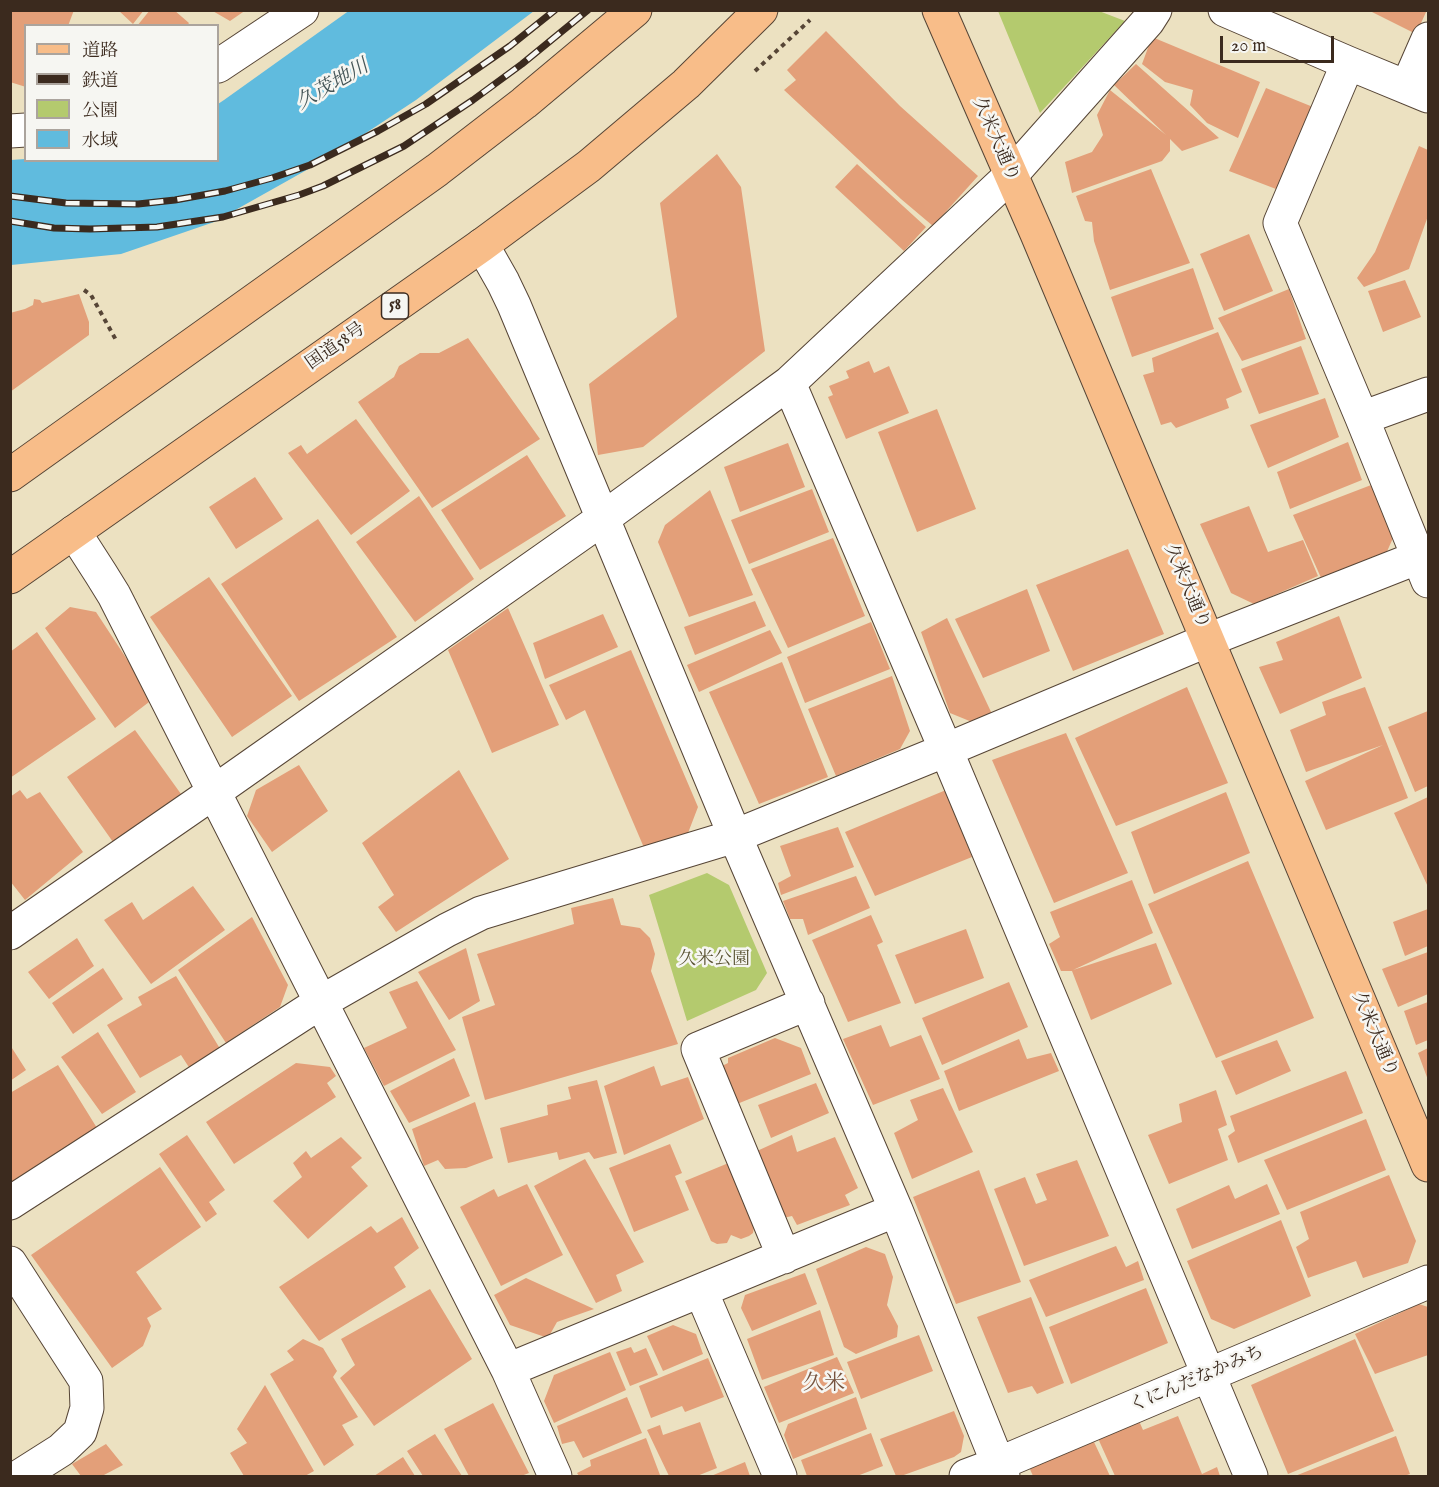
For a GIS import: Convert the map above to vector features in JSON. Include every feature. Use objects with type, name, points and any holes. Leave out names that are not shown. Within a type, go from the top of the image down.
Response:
[{"type":"main road","points":[[10,475],[436,170],[524,103],[635,10]]},
{"type":"main road","name":"国道58号","points":[[10,577],[482,244],[598,159],[686,84],[761,10]]},
{"type":"main road","name":"久米大通り","points":[[939,10],[1208,640],[1428,1165]]},
{"type":"street","points":[[219,65],[302,10]]},
{"type":"street","points":[[10,933],[602,519],[789,383],[1011,175],[1148,21],[1155,10]]},
{"type":"street","points":[[1225,10],[1418,92],[1428,39]]},
{"type":"street","points":[[10,1203],[321,1002],[481,913],[735,836],[1208,640],[1424,569],[1280,223],[1348,63]]},
{"type":"street","points":[[482,244],[514,305],[735,836],[896,1210],[1001,1470]]},
{"type":"street","points":[[789,383],[1251,1476]]},
{"type":"street","points":[[1362,418],[1428,394]]},
{"type":"street","points":[[74,532],[114,596],[214,792],[508,1370],[555,1476]]},
{"type":"street","points":[[784,1257],[698,1049],[808,1003]]},
{"type":"street","points":[[508,1370],[896,1210]]},
{"type":"street","points":[[10,1263],[86,1381],[87,1408],[80,1432],[62,1450],[20,1476]]},
{"type":"street","name":"くにんだなかみち","points":[[966,1476],[1001,1470],[1209,1376],[1428,1282]]},
{"type":"street","points":[[701,1292],[780,1476]]},
{"type":"path","points":[[755,71],[810,20]]},
{"type":"path","points":[[84,290],[91,295],[116,340]]},
{"type":"green space","points":[[998,11],[1099,11],[1125,21],[1040,113]]},
{"type":"green space","name":"久米公園","points":[[707,873],[729,885],[767,973],[756,990],[687,1021],[649,895]]},
{"type":"water","name":"久茂地川","points":[[350,10],[534,11],[416,100],[328,158],[220,220],[121,254],[11,265],[11,160],[24,159],[24,162],[219,162],[219,103]]},
{"type":"building","points":[[10,10],[74,10],[69,24],[24,24],[24,86],[10,82]]},
{"type":"building","points":[[118,10],[144,10],[133,24]]},
{"type":"building","points":[[150,10],[174,10],[189,23],[188,24],[139,24]]},
{"type":"building","points":[[211,10],[246,10],[230,21]]},
{"type":"building","points":[[1368,10],[1427,10],[1416,34]]},
{"type":"building","points":[[826,31],[900,106],[978,176],[933,226],[784,90],[796,80],[787,70]]},
{"type":"building","points":[[1152,37],[1260,82],[1238,138],[1207,123],[1190,105],[1193,90],[1165,82],[1142,64]]},
{"type":"building","points":[[1136,64],[1219,138],[1182,151],[1170,139],[1170,151],[1162,161],[1072,193],[1065,162],[1092,152],[1103,135],[1097,115],[1110,90],[1166,135],[1114,85]]},
{"type":"building","points":[[1266,88],[1313,107],[1279,188],[1276,189],[1229,171]]},
{"type":"building","points":[[1419,146],[1428,150],[1428,216],[1409,269],[1364,287],[1357,278],[1375,252]]},
{"type":"building","points":[[717,154],[741,187],[765,351],[643,447],[598,455],[589,384],[677,317],[660,203]]},
{"type":"building","points":[[857,164],[926,227],[904,251],[835,187]]},
{"type":"building","points":[[1151,169],[1190,263],[1110,290],[1094,241],[1092,222],[1085,221],[1076,196]]},
{"type":"building","points":[[1249,234],[1273,291],[1224,311],[1200,254]]},
{"type":"building","points":[[1193,268],[1214,329],[1132,357],[1111,297]]},
{"type":"building","points":[[1405,280],[1421,317],[1383,332],[1368,291]]},
{"type":"building","points":[[1289,289],[1306,339],[1242,361],[1218,318]]},
{"type":"building","points":[[79,294],[89,322],[89,335],[10,392],[10,313],[33,305],[34,299],[42,303]]},
{"type":"building","points":[[1218,332],[1242,392],[1226,399],[1229,408],[1176,428],[1171,422],[1161,425],[1143,375],[1154,372],[1152,358]]},
{"type":"building","points":[[468,338],[540,439],[432,508],[358,402],[394,377],[399,366],[420,353],[439,353]]},
{"type":"building","points":[[1301,346],[1319,394],[1259,414],[1241,369]]},
{"type":"building","points":[[869,361],[874,373],[889,366],[909,413],[846,439],[828,397],[833,395],[829,386],[849,378],[846,371]]},
{"type":"building","points":[[1325,398],[1339,437],[1268,468],[1250,425]]},
{"type":"building","points":[[937,409],[976,509],[917,532],[878,432]]},
{"type":"building","points":[[356,419],[410,491],[351,535],[288,453],[301,445],[307,454]]},
{"type":"building","points":[[1348,442],[1362,480],[1290,509],[1277,472]]},
{"type":"building","points":[[788,443],[805,487],[740,512],[724,467]]},
{"type":"building","points":[[527,455],[566,516],[480,570],[441,510]]},
{"type":"building","points":[[255,477],[283,519],[236,549],[209,507]]},
{"type":"building","points":[[1379,482],[1397,529],[1385,556],[1322,580],[1293,515]]},
{"type":"building","points":[[812,489],[829,532],[749,564],[731,520]]},
{"type":"building","points":[[710,490],[753,595],[689,617],[658,542],[665,525]]},
{"type":"building","points":[[419,496],[474,579],[415,622],[356,542]]},
{"type":"building","points":[[1249,506],[1268,552],[1303,540],[1318,576],[1254,604],[1231,593],[1200,524]]},
{"type":"building","points":[[318,519],[397,637],[299,701],[221,584]]},
{"type":"building","points":[[833,538],[865,616],[788,648],[751,569]]},
{"type":"building","points":[[1128,549],[1164,634],[1073,671],[1036,585]]},
{"type":"building","points":[[209,577],[292,696],[232,737],[150,617]]},
{"type":"building","points":[[1027,589],[1050,651],[983,678],[955,619]]},
{"type":"building","points":[[755,601],[766,626],[695,655],[684,627]]},
{"type":"building","points":[[70,607],[96,612],[153,699],[115,728],[45,628]]},
{"type":"building","points":[[508,608],[559,725],[492,753],[448,650]]},
{"type":"building","points":[[603,614],[618,647],[545,679],[533,643]]},
{"type":"building","points":[[1339,616],[1362,678],[1280,714],[1259,667],[1283,660],[1276,642]]},
{"type":"building","points":[[947,618],[992,714],[972,722],[950,713],[921,632]]},
{"type":"building","points":[[871,622],[890,669],[805,703],[787,657]]},
{"type":"building","points":[[770,630],[782,653],[699,692],[687,665]]},
{"type":"building","points":[[37,632],[96,719],[10,778],[10,652]]},
{"type":"building","points":[[631,650],[698,807],[688,833],[645,850],[585,710],[566,720],[549,685]]},
{"type":"building","points":[[782,662],[828,777],[759,804],[709,692]]},
{"type":"building","points":[[892,676],[910,731],[900,749],[836,776],[808,709]]},
{"type":"building","points":[[1187,687],[1228,783],[1116,826],[1075,738]]},
{"type":"building","points":[[1365,687],[1408,798],[1326,830],[1305,781],[1383,745],[1306,772],[1290,730],[1326,715],[1322,702]]},
{"type":"building","points":[[1428,711],[1428,786],[1415,792],[1388,727]]},
{"type":"building","points":[[135,730],[181,794],[113,842],[67,777]]},
{"type":"building","points":[[1066,733],[1128,873],[1054,903],[992,760]]},
{"type":"building","points":[[299,765],[328,811],[272,852],[247,816],[256,790]]},
{"type":"building","points":[[459,770],[509,859],[396,932],[378,907],[394,895],[362,843]]},
{"type":"building","points":[[20,790],[27,799],[40,792],[83,852],[25,900],[10,881],[10,797]]},
{"type":"building","points":[[946,790],[972,857],[875,896],[845,832]]},
{"type":"building","points":[[1226,792],[1250,853],[1154,894],[1131,832]]},
{"type":"building","points":[[1428,797],[1428,887],[1394,813]]},
{"type":"building","points":[[838,827],[854,867],[781,895],[778,883],[791,876],[780,846]]},
{"type":"building","points":[[1248,861],[1314,1018],[1216,1058],[1148,904]]},
{"type":"building","points":[[856,876],[870,908],[808,935],[803,919],[790,919],[783,901]]},
{"type":"building","points":[[1132,880],[1153,933],[1073,970],[1156,943],[1172,984],[1091,1020],[1072,971],[1061,971],[1049,944],[1060,937],[1050,912]]},
{"type":"building","points":[[193,886],[225,930],[151,984],[104,920],[132,902],[143,920]]},
{"type":"building","points":[[613,898],[621,925],[640,928],[650,938],[655,954],[651,971],[678,1044],[485,1100],[462,1017],[495,1005],[477,954],[574,924],[571,908]]},
{"type":"building","points":[[1428,909],[1428,946],[1405,956],[1393,922]]},
{"type":"building","points":[[871,915],[883,942],[877,945],[901,1003],[848,1022],[812,940]]},
{"type":"building","points":[[252,917],[288,985],[280,1007],[226,1043],[178,970]]},
{"type":"building","points":[[966,929],[984,978],[915,1004],[895,955]]},
{"type":"building","points":[[77,938],[94,966],[49,999],[28,972]]},
{"type":"building","points":[[466,948],[480,1001],[449,1020],[418,972]]},
{"type":"building","points":[[1428,952],[1428,994],[1398,1007],[1382,969]]},
{"type":"building","points":[[103,968],[123,999],[73,1034],[52,1003]]},
{"type":"building","points":[[176,976],[222,1052],[192,1072],[181,1055],[140,1078],[107,1025],[142,1005],[138,997]]},
{"type":"building","points":[[417,981],[456,1050],[384,1086],[364,1048],[407,1028],[389,992]]},
{"type":"building","points":[[1009,982],[1028,1027],[942,1065],[922,1018]]},
{"type":"building","points":[[1428,1002],[1428,1040],[1416,1045],[1404,1011]]},
{"type":"building","points":[[881,1025],[890,1047],[921,1035],[940,1079],[873,1105],[843,1039]]},
{"type":"building","points":[[98,1032],[136,1092],[102,1114],[61,1057]]},
{"type":"building","points":[[775,1038],[801,1048],[811,1074],[737,1104],[722,1066],[728,1063],[728,1058]]},
{"type":"building","points":[[1019,1039],[1027,1059],[1051,1053],[1059,1071],[959,1111],[944,1071]]},
{"type":"building","points":[[1277,1040],[1291,1071],[1236,1095],[1221,1061]]},
{"type":"building","points":[[10,1045],[26,1070],[10,1081]]},
{"type":"building","points":[[1428,1048],[1428,1080],[1418,1053]]},
{"type":"building","points":[[454,1058],[470,1096],[409,1123],[390,1091]]},
{"type":"building","points":[[296,1063],[330,1067],[336,1076],[327,1083],[336,1097],[234,1164],[206,1122]]},
{"type":"building","points":[[58,1065],[97,1128],[10,1185],[10,1093]]},
{"type":"building","points":[[654,1066],[661,1086],[688,1077],[704,1119],[624,1155],[604,1086]]},
{"type":"building","points":[[1346,1071],[1363,1113],[1238,1163],[1228,1136],[1235,1131],[1230,1116]]},
{"type":"building","points":[[597,1080],[617,1153],[594,1159],[589,1152],[559,1160],[557,1152],[508,1163],[500,1128],[548,1115],[547,1105],[571,1099],[568,1087]]},
{"type":"building","points":[[816,1083],[829,1113],[771,1138],[758,1105]]},
{"type":"building","points":[[943,1088],[973,1152],[912,1179],[894,1133],[918,1120],[910,1100]]},
{"type":"building","points":[[1216,1090],[1227,1125],[1218,1129],[1228,1160],[1169,1184],[1148,1135],[1182,1122],[1179,1104]]},
{"type":"building","points":[[475,1102],[493,1158],[466,1168],[445,1169],[438,1160],[424,1166],[412,1129]]},
{"type":"building","points":[[1366,1119],[1386,1170],[1287,1210],[1264,1160]]},
{"type":"building","points":[[187,1135],[225,1190],[209,1202],[217,1214],[206,1222],[159,1154]]},
{"type":"building","points":[[792,1135],[797,1152],[835,1137],[858,1188],[845,1195],[850,1205],[797,1225],[792,1216],[783,1218],[757,1151]]},
{"type":"building","points":[[341,1137],[362,1158],[351,1167],[368,1186],[308,1239],[273,1201],[302,1177],[293,1163],[306,1151],[311,1158]]},
{"type":"building","points":[[670,1144],[682,1173],[675,1176],[689,1210],[634,1232],[609,1168]]},
{"type":"building","points":[[585,1159],[644,1262],[616,1275],[622,1291],[596,1303],[534,1186]]},
{"type":"building","points":[[1077,1160],[1109,1236],[1024,1266],[994,1189],[1025,1177],[1036,1204],[1047,1200],[1036,1174]]},
{"type":"building","points":[[731,1162],[754,1227],[753,1233],[741,1239],[731,1235],[727,1243],[717,1244],[711,1241],[685,1181]]},
{"type":"building","points":[[160,1167],[201,1227],[136,1272],[162,1309],[147,1318],[151,1326],[143,1346],[112,1368],[31,1255]]},
{"type":"building","points":[[979,1170],[1021,1282],[956,1304],[913,1197]]},
{"type":"building","points":[[1389,1175],[1416,1241],[1408,1263],[1363,1278],[1356,1261],[1308,1278],[1296,1247],[1309,1239],[1300,1212]]},
{"type":"building","points":[[527,1184],[563,1255],[501,1286],[460,1207],[494,1189],[498,1197]]},
{"type":"building","points":[[1267,1184],[1280,1214],[1192,1249],[1176,1209],[1229,1185],[1235,1199]]},
{"type":"building","points":[[402,1217],[419,1248],[394,1267],[406,1287],[319,1341],[279,1287],[371,1226],[377,1233]]},
{"type":"building","points":[[1281,1220],[1311,1296],[1234,1329],[1211,1319],[1187,1261]]},
{"type":"building","points":[[1116,1246],[1126,1267],[1138,1261],[1144,1280],[1046,1317],[1029,1280]]},
{"type":"building","points":[[866,1247],[885,1254],[893,1277],[887,1305],[898,1326],[897,1337],[856,1354],[844,1347],[816,1269]]},
{"type":"building","points":[[805,1273],[817,1304],[752,1331],[741,1308],[745,1295]]},
{"type":"building","points":[[526,1278],[594,1309],[557,1322],[548,1338],[510,1325],[494,1295]]},
{"type":"building","points":[[1146,1288],[1168,1343],[1071,1384],[1049,1327]]},
{"type":"building","points":[[430,1289],[472,1359],[374,1426],[340,1378],[355,1365],[341,1339]]},
{"type":"building","points":[[1031,1297],[1064,1383],[1037,1394],[1032,1386],[1008,1393],[977,1317]]},
{"type":"building","points":[[1419,1304],[1428,1307],[1428,1355],[1375,1374],[1355,1334]]},
{"type":"building","points":[[820,1310],[834,1355],[762,1380],[747,1339]]},
{"type":"building","points":[[673,1325],[696,1334],[703,1354],[663,1371],[647,1336]]},
{"type":"building","points":[[919,1335],[933,1371],[861,1399],[847,1362]]},
{"type":"building","points":[[303,1339],[323,1348],[337,1371],[333,1377],[358,1417],[342,1425],[354,1445],[324,1466],[270,1374],[294,1360],[287,1351]]},
{"type":"building","points":[[1355,1339],[1394,1431],[1288,1474],[1251,1385]]},
{"type":"building","points":[[631,1347],[634,1353],[646,1348],[658,1375],[630,1386],[616,1352]]},
{"type":"building","points":[[610,1352],[626,1390],[554,1423],[544,1401],[554,1375]]},
{"type":"building","points":[[837,1357],[854,1393],[779,1423],[764,1387]]},
{"type":"building","points":[[708,1358],[724,1397],[685,1412],[682,1406],[651,1418],[639,1386]]},
{"type":"building","points":[[265,1385],[314,1471],[305,1476],[244,1476],[230,1453],[247,1443],[237,1429]]},
{"type":"building","points":[[627,1397],[642,1433],[583,1458],[574,1441],[562,1444],[557,1426]]},
{"type":"building","points":[[856,1397],[867,1429],[793,1459],[784,1435],[788,1424]]},
{"type":"building","points":[[493,1403],[529,1473],[521,1476],[469,1476],[444,1429]]},
{"type":"building","points":[[954,1411],[964,1436],[961,1452],[954,1457],[896,1476],[880,1439]]},
{"type":"building","points":[[1178,1416],[1202,1474],[1217,1467],[1220,1476],[1115,1476],[1096,1434],[1139,1421],[1143,1430]]},
{"type":"building","points":[[700,1422],[717,1468],[697,1476],[669,1476],[647,1430],[660,1425],[663,1435]]},
{"type":"building","points":[[871,1433],[883,1466],[857,1476],[807,1476],[801,1460]]},
{"type":"building","points":[[435,1434],[462,1476],[423,1476],[407,1451]]},
{"type":"building","points":[[1396,1436],[1410,1474],[1404,1476],[1295,1476]]},
{"type":"building","points":[[646,1438],[660,1475],[579,1476],[577,1473],[591,1466],[590,1460]]},
{"type":"building","points":[[1094,1442],[1110,1476],[1033,1476],[1029,1467]]},
{"type":"building","points":[[106,1444],[123,1465],[102,1476],[81,1476],[72,1464]]},
{"type":"building","points":[[403,1457],[415,1476],[374,1476]]},
{"type":"building","points":[[745,1462],[750,1476],[711,1476]]},
{"type":"railway","points":[[10,196],[66,203],[138,204],[225,191],[272,178],[310,165],[426,104],[510,46],[555,10]]},
{"type":"railway","points":[[10,221],[54,228],[157,227],[223,217],[299,195],[323,186],[404,146],[522,64],[588,10]]},
{"type":"district","name":"久米","points":[[824,1385]]}]
